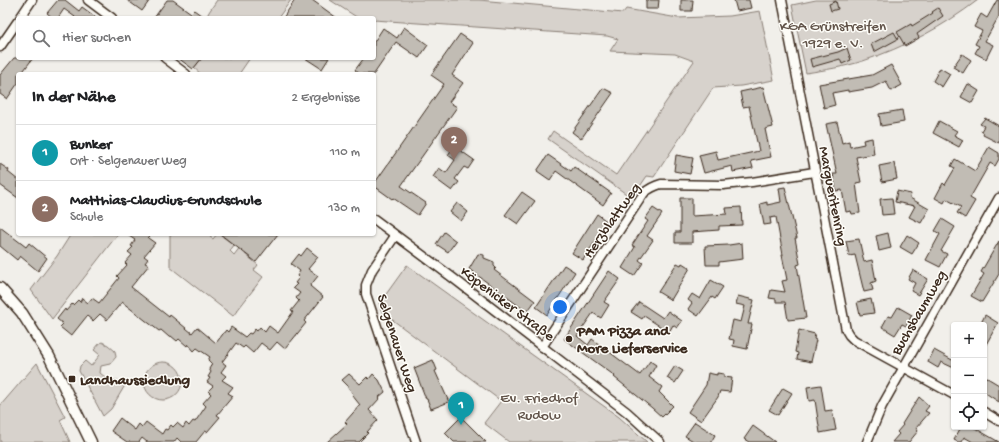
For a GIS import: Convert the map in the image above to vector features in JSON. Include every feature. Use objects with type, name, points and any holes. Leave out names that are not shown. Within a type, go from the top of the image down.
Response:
[{"type":"street","points":[[21,16],[32,0]]},
{"type":"street","points":[[88,0],[109,16]]},
{"type":"street","name":"Margueritenring","points":[[782,0],[814,172],[846,330],[854,340],[952,394]]},
{"type":"street","points":[[0,47],[16,24]]},
{"type":"street","points":[[168,60],[183,72]]},
{"type":"street","name":"Herzblattweg","points":[[542,346],[648,189],[661,184],[723,185],[814,172]]},
{"type":"street","name":"Buchsbaumweg","points":[[867,442],[882,406],[903,367],[999,198]]},
{"type":"street","name":"Köpenicker Straße","points":[[376,221],[627,412],[660,442]]},
{"type":"street","name":"Selgenauer Weg","points":[[396,236],[372,270],[366,285],[366,294],[416,442]]},
{"type":"street","points":[[0,288],[22,313],[45,350],[91,442]]},
{"type":"street","points":[[987,414],[999,421]]},
{"type":"green space","points":[[217,0],[291,0],[279,16],[207,16]]},
{"type":"green space","points":[[330,0],[479,0],[623,13],[626,9],[678,18],[730,16],[760,11],[774,80],[741,86],[713,88],[654,177],[647,176],[632,198],[548,139],[553,131],[616,175],[694,61],[675,54],[610,51],[618,39],[607,36],[376,20],[376,16],[355,16]]},
{"type":"green space","name":"KGA Grünstreifen 1929 e. V.","points":[[816,0],[978,0],[951,19],[909,43],[856,63],[806,73],[792,5]]},
{"type":"green space","points":[[200,60],[249,60],[240,72],[199,72],[194,68]]},
{"type":"green space","points":[[70,236],[116,236],[52,319],[31,290],[57,256]]},
{"type":"green space","points":[[170,236],[211,236],[213,239],[215,236],[224,236],[234,245],[230,251],[234,255],[248,236],[258,236],[245,254],[258,265],[254,270],[263,277],[233,316],[170,267]]},
{"type":"green space","name":"Ev. Friedhof Rudow","points":[[407,265],[619,417],[647,442],[509,442],[484,423],[501,401],[382,312],[379,304]]},
{"type":"green space","points":[[102,342],[115,351],[116,357],[110,364],[101,366],[100,373],[105,377],[124,383],[124,387],[111,409],[103,416],[79,371],[80,366],[85,361],[91,366],[100,355],[94,350]]},
{"type":"green space","points":[[163,362],[173,365],[179,371],[182,381],[179,391],[173,397],[163,400],[153,397],[147,391],[144,381],[147,371],[153,365]]},
{"type":"green space","points":[[37,363],[65,417],[60,420],[70,442],[0,442],[0,406]]},
{"type":"building","points":[[58,0],[65,0],[79,11],[82,7],[94,16],[74,16],[64,9],[59,16],[51,16],[47,13]]},
{"type":"building","points":[[127,0],[150,0],[142,11]]},
{"type":"building","points":[[167,0],[173,0],[191,13],[194,10],[202,16],[155,16]]},
{"type":"building","points":[[295,0],[312,0],[334,16],[284,16]]},
{"type":"building","points":[[646,0],[659,0],[658,9],[646,9]]},
{"type":"building","points":[[681,0],[693,0],[692,11],[681,11]]},
{"type":"building","points":[[734,0],[749,0],[751,8],[737,11]]},
{"type":"building","points":[[997,0],[999,0],[999,16],[985,41],[993,45],[986,59],[975,53],[979,46],[975,44],[982,31],[974,27],[981,14],[987,18]]},
{"type":"building","points":[[836,1],[838,9],[831,11],[829,4]]},
{"type":"building","points":[[938,8],[943,16],[917,34],[919,38],[905,46],[897,32],[911,24],[912,26],[933,13],[932,12]]},
{"type":"building","points":[[404,27],[428,45],[419,58],[396,42],[375,72],[358,72],[355,70],[362,60],[376,60],[376,39],[383,28],[397,38]]},
{"type":"building","points":[[894,32],[898,39],[874,52],[871,44]]},
{"type":"building","points":[[460,34],[473,43],[452,75],[463,83],[449,102],[457,107],[401,186],[426,203],[418,215],[376,187],[376,181],[444,84],[431,75]]},
{"type":"building","points":[[847,48],[851,60],[842,64],[840,59],[812,67],[810,59],[838,52]]},
{"type":"building","points":[[962,54],[971,60],[963,73],[953,67]]},
{"type":"building","points":[[14,58],[16,58],[16,60],[32,60],[22,72],[16,72],[16,86],[7,99],[0,94],[0,75]]},
{"type":"building","points":[[181,60],[200,60],[193,69]]},
{"type":"building","points":[[308,60],[328,60],[322,69]]},
{"type":"building","points":[[891,65],[902,85],[891,91],[886,81],[872,88],[832,93],[835,105],[824,108],[819,84],[872,75]]},
{"type":"building","points":[[940,68],[950,74],[942,87],[933,81]]},
{"type":"building","points":[[968,84],[979,91],[972,103],[961,97]]},
{"type":"building","points":[[763,87],[773,127],[765,129],[771,157],[751,161],[753,168],[733,172],[732,166],[704,173],[699,155],[716,151],[718,160],[759,151],[749,106],[743,107],[740,92]]},
{"type":"building","points":[[603,88],[613,93],[581,139],[572,132]]},
{"type":"building","points":[[902,110],[904,122],[881,126],[879,114]]},
{"type":"building","points":[[985,118],[999,126],[999,143],[983,135],[984,133],[981,131],[984,126],[980,124]]},
{"type":"building","points":[[939,121],[957,131],[954,135],[963,140],[959,147],[933,133]]},
{"type":"building","points":[[837,122],[842,143],[849,141],[850,147],[864,144],[863,140],[872,138],[874,154],[856,157],[861,182],[856,183],[860,213],[852,214],[851,211],[846,212],[842,190],[836,191],[833,174],[837,174],[826,124]]},
{"type":"building","points":[[454,146],[474,160],[468,169],[464,167],[455,179],[459,182],[452,191],[433,177],[439,168],[446,173],[455,160],[448,155]]},
{"type":"building","points":[[989,147],[999,153],[999,159],[995,166],[990,163],[970,198],[975,201],[965,218],[957,213],[961,207],[946,199],[944,203],[935,198],[943,183],[945,185],[955,168],[951,166],[955,159],[975,171]]},
{"type":"building","points":[[548,155],[571,171],[574,167],[611,193],[603,205],[556,171],[550,180],[537,171]]},
{"type":"building","points":[[676,155],[693,158],[690,174],[674,171]]},
{"type":"building","points":[[894,163],[897,179],[882,182],[879,166]]},
{"type":"building","points":[[0,164],[9,170],[8,172],[16,178],[16,197],[0,185]]},
{"type":"building","points":[[785,187],[797,238],[795,238],[800,264],[797,265],[806,318],[788,320],[785,302],[776,302],[776,299],[769,298],[771,290],[785,292],[782,281],[787,280],[776,217],[770,218],[771,224],[764,225],[760,204],[767,202],[767,205],[781,202],[779,188]]},
{"type":"building","points":[[897,191],[911,194],[910,198],[929,209],[921,223],[909,217],[915,206],[895,202]]},
{"type":"building","points":[[522,192],[535,201],[518,224],[505,215]]},
{"type":"building","points":[[680,198],[692,198],[692,216],[727,214],[726,208],[741,207],[742,225],[719,226],[719,230],[692,232],[692,243],[675,243],[675,232],[680,232]]},
{"type":"building","points":[[892,198],[894,214],[882,215],[880,199]]},
{"type":"building","points":[[457,203],[468,212],[461,221],[450,212]]},
{"type":"building","points":[[653,208],[662,214],[647,236],[653,240],[639,260],[643,263],[634,276],[622,268],[635,247],[632,245],[648,221],[645,219]]},
{"type":"building","points":[[597,214],[608,222],[583,260],[572,253]]},
{"type":"building","points":[[942,219],[955,227],[941,251],[947,254],[940,267],[926,260],[940,234],[935,231]]},
{"type":"building","points":[[0,227],[26,247],[29,243],[47,258],[38,271],[20,256],[17,260],[0,246]]},
{"type":"building","points":[[444,232],[456,241],[448,252],[436,244]]},
{"type":"building","points":[[888,233],[891,248],[879,251],[876,236]]},
{"type":"building","points":[[907,235],[919,243],[912,254],[900,247]]},
{"type":"building","points":[[129,236],[150,236],[148,238],[155,243],[144,256],[148,259],[145,263],[149,265],[131,287],[192,333],[197,327],[216,343],[226,330],[228,332],[231,327],[245,337],[249,333],[251,334],[255,329],[257,331],[260,327],[265,332],[269,326],[278,333],[293,312],[291,311],[299,301],[296,298],[300,293],[293,288],[297,284],[295,283],[299,278],[297,276],[300,271],[291,264],[299,254],[301,256],[307,248],[318,257],[308,269],[318,276],[310,286],[323,297],[304,321],[306,323],[285,349],[277,342],[270,350],[261,343],[253,353],[245,346],[243,348],[236,343],[222,362],[226,365],[221,372],[226,376],[222,380],[233,387],[228,393],[233,396],[217,415],[220,417],[196,442],[181,442],[177,438],[174,442],[147,442],[142,438],[139,442],[127,442],[111,431],[120,418],[135,430],[139,424],[142,427],[146,422],[162,434],[165,429],[167,430],[171,425],[173,427],[177,423],[183,428],[186,423],[189,426],[193,421],[195,422],[206,406],[203,403],[211,394],[208,391],[213,386],[207,382],[210,378],[208,377],[211,372],[209,369],[212,364],[208,360],[210,357],[197,348],[194,351],[188,344],[187,346],[179,339],[177,341],[171,336],[169,337],[161,330],[159,331],[122,302],[107,320],[100,314],[93,321],[87,316],[71,336],[60,327],[63,324],[57,319],[65,309],[66,311],[78,300],[80,302],[82,298],[88,303],[92,298],[99,303],[119,278],[117,276],[127,265],[125,263],[132,255],[128,252],[133,247],[131,246],[135,240]]},
{"type":"building","points":[[223,236],[276,236],[256,262]]},
{"type":"building","points":[[859,239],[864,262],[872,260],[876,281],[871,283],[873,290],[864,292],[855,255],[849,256],[846,241]]},
{"type":"building","points":[[999,241],[999,274],[982,302],[971,296],[984,274],[981,272]]},
{"type":"building","points":[[742,243],[743,259],[719,262],[719,265],[706,265],[705,246]]},
{"type":"building","points":[[478,254],[484,255],[484,258],[494,262],[494,266],[496,268],[494,270],[535,301],[527,312],[469,269]]},
{"type":"building","points":[[677,263],[681,265],[682,263],[690,268],[671,300],[658,292]]},
{"type":"building","points":[[564,265],[575,272],[547,315],[536,307]]},
{"type":"building","points":[[913,270],[928,279],[918,295],[911,291],[915,283],[908,279]]},
{"type":"building","points":[[609,271],[620,279],[604,302],[609,305],[601,318],[593,313],[577,336],[588,345],[592,339],[640,375],[650,361],[656,365],[649,377],[662,387],[659,392],[673,406],[662,417],[614,377],[615,376],[564,339]]},
{"type":"building","points":[[711,280],[723,287],[715,299],[712,297],[698,316],[688,309],[692,303],[688,300],[692,294],[700,299]]},
{"type":"building","points":[[738,296],[754,300],[748,324],[752,324],[747,349],[733,346],[734,340],[729,339],[733,320],[741,322],[745,306],[736,304]]},
{"type":"building","points":[[871,299],[874,313],[860,315],[857,302]]},
{"type":"building","points":[[639,302],[663,318],[668,311],[682,321],[677,328],[673,325],[669,332],[644,316],[642,319],[631,312]]},
{"type":"building","points":[[898,307],[912,315],[906,326],[902,324],[895,335],[882,327],[888,316],[892,317]]},
{"type":"building","points":[[985,315],[998,323],[987,343],[987,322],[982,322]]},
{"type":"building","points":[[799,330],[815,334],[814,339],[816,340],[811,362],[797,359],[798,353],[795,352]]},
{"type":"building","points":[[934,350],[951,359],[951,367],[941,362],[938,368],[928,362]]},
{"type":"building","points":[[433,360],[437,370],[435,371],[449,402],[431,409],[414,368]]},
{"type":"building","points":[[675,366],[683,371],[675,383],[667,378]]},
{"type":"building","points":[[708,373],[717,375],[717,373],[724,374],[724,377],[732,378],[730,392],[720,391],[718,397],[701,421],[688,412],[706,385]]},
{"type":"building","points":[[349,374],[360,384],[367,377],[369,379],[373,374],[379,380],[385,392],[369,410],[378,420],[359,442],[327,442],[347,424],[345,422],[360,405],[352,395],[353,394],[348,386],[342,380]]},
{"type":"building","points":[[987,378],[999,385],[999,402],[987,394]]},
{"type":"building","points":[[821,385],[825,411],[832,410],[836,430],[820,433],[815,400],[809,401],[807,387]]},
{"type":"building","points":[[783,388],[792,393],[778,415],[769,410]]},
{"type":"building","points":[[919,397],[929,406],[925,411],[929,413],[916,428],[918,431],[909,442],[892,442],[899,434],[897,432],[903,425],[902,424]]},
{"type":"building","points":[[461,417],[486,442],[454,442],[445,433]]},
{"type":"building","points":[[695,422],[715,435],[711,442],[695,442],[685,436]]},
{"type":"building","points":[[753,426],[775,442],[749,442],[744,439]]},
{"type":"building","points":[[959,430],[978,430],[999,442],[973,442],[964,437],[961,442],[954,440]]},
{"type":"place","name":"Matthias-Claudius-Grundschule","points":[[454,160]]},
{"type":"place","name":"PAM Pizza and More Lieferservice","points":[[569,339]]},
{"type":"place","name":"Landhaussiedlung","points":[[72,379]]},
{"type":"place","name":"Bunker","points":[[461,425]]}]
